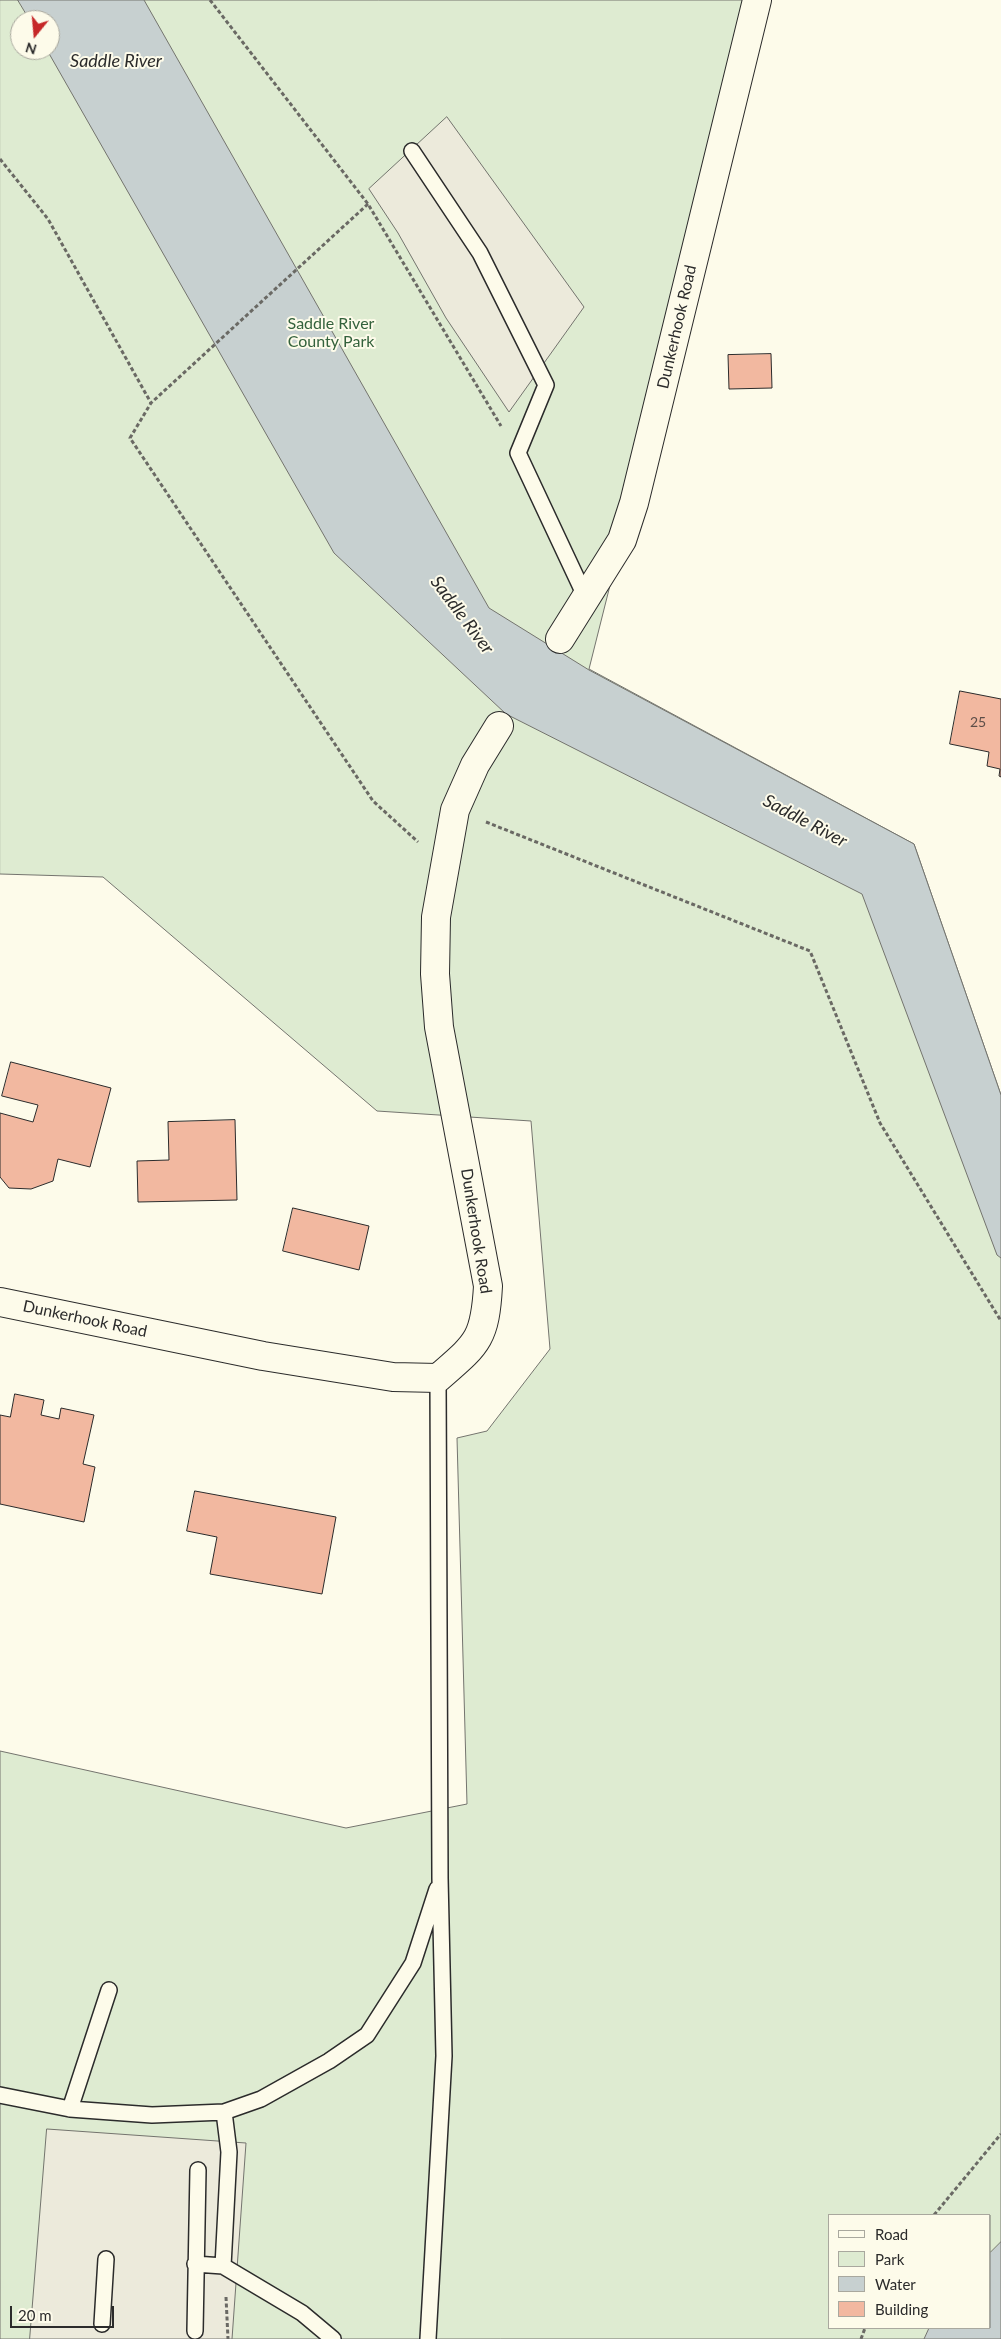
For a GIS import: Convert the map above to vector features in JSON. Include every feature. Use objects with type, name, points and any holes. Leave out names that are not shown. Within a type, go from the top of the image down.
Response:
[{"type":"street","name":"Dunkerhook Road","points":[[560,639],[622,540],[634,503],[757,0]]},
{"type":"street","name":"Dunkerhook Road","points":[[0,1302],[263,1356],[393,1377],[438,1378],[464,1356],[480,1337],[486,1315],[488,1286],[440,1026],[435,974],[436,917],[455,810],[474,765],[499,726]]},
{"type":"lane","points":[[412,151],[480,253],[546,385],[518,453],[586,598]]},
{"type":"lane","points":[[428,2339],[444,2056],[440,1878],[438,1378]]},
{"type":"lane","points":[[0,2095],[70,2109],[152,2115],[224,2112],[260,2099],[289,2085],[367,2035],[412,1962],[440,1878]]},
{"type":"lane","points":[[70,2109],[109,1990]]},
{"type":"lane","points":[[223,2266],[229,2152],[224,2112]]},
{"type":"lane","points":[[195,2331],[198,2170]]},
{"type":"lane","points":[[102,2324],[106,2259]]},
{"type":"lane","points":[[195,2264],[223,2266],[302,2314],[333,2339]]},
{"type":"path","points":[[210,0],[368,204],[518,453]]},
{"type":"path","points":[[0,159],[48,220],[151,404]]},
{"type":"path","points":[[368,204],[151,404],[130,438],[373,800],[444,866]]},
{"type":"path","points":[[455,810],[810,950],[880,1123],[1001,1321]]},
{"type":"path","points":[[935,2214],[1001,2134]]},
{"type":"path","points":[[223,2266],[228,2339]]},
{"type":"green space","name":"Saddle River County Park","points":[[0,0],[757,0],[589,669],[914,844],[1001,1095],[1001,2339],[0,2339],[0,1751],[346,1828],[467,1804],[457,1438],[487,1431],[550,1349],[531,1121],[377,1111],[103,877],[0,874]]},
{"type":"shaded area","points":[[447,117],[584,307],[509,412],[446,318],[398,233],[369,189]]},
{"type":"shaded area","points":[[47,2129],[246,2143],[232,2339],[30,2339]]},
{"type":"water","name":"Saddle River","points":[[18,0],[144,0],[489,608],[589,670],[914,844],[1001,1095],[1001,1258],[997,1255],[862,894],[506,714],[334,553],[53,60],[60,60],[60,10],[24,10]]},
{"type":"water","points":[[1001,2242],[1001,2339],[924,2339],[929,2329],[991,2329],[991,2252]]},
{"type":"building","points":[[771,354],[772,388],[729,389],[728,355]]},
{"type":"building","points":[[960,691],[1001,699],[1001,777],[999,776],[1000,769],[987,766],[989,752],[950,744]]},
{"type":"building","points":[[11,1062],[111,1088],[90,1167],[58,1159],[53,1181],[31,1189],[9,1188],[0,1177],[0,1113],[33,1122],[38,1105],[2,1096]]},
{"type":"building","points":[[235,1120],[237,1200],[138,1202],[137,1161],[169,1160],[168,1122]]},
{"type":"building","points":[[293,1208],[369,1226],[359,1270],[283,1251]]},
{"type":"building","points":[[15,1394],[44,1400],[41,1415],[59,1419],[61,1408],[94,1415],[83,1464],[95,1467],[84,1522],[0,1504],[0,1415],[10,1417]]},
{"type":"building","points":[[195,1491],[336,1517],[322,1594],[210,1574],[217,1537],[187,1531]]}]
